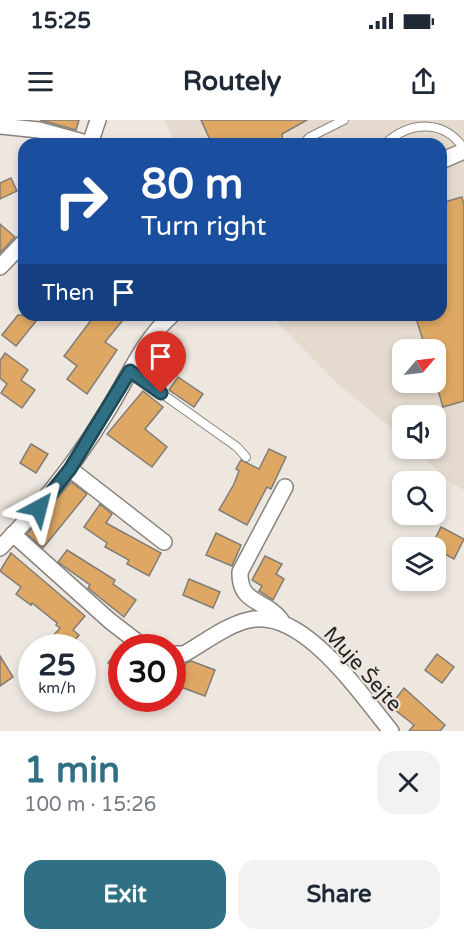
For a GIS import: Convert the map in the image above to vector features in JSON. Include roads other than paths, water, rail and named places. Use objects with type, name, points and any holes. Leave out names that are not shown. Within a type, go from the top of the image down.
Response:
[{"type":"street","points":[[92,138],[99,120]]},
{"type":"street","points":[[0,126],[39,130],[68,138]]},
{"type":"street","points":[[447,158],[464,150]]},
{"type":"street","points":[[0,267],[18,248]]},
{"type":"street","points":[[0,548],[39,508],[70,469],[146,344],[167,321]]},
{"type":"street","points":[[70,469],[164,542]]},
{"type":"street","points":[[284,625],[275,612],[246,595],[240,585],[240,572],[285,487]]},
{"type":"street","points":[[13,534],[127,634]]},
{"type":"street","name":"Muje Šejte","points":[[186,653],[249,620],[267,619],[284,625],[309,638],[390,731]]},
{"type":"lane","points":[[309,138],[344,120]]},
{"type":"lane","points":[[393,138],[420,124],[432,123],[452,131],[464,150]]},
{"type":"lane","points":[[130,371],[237,447],[246,458]]}]
